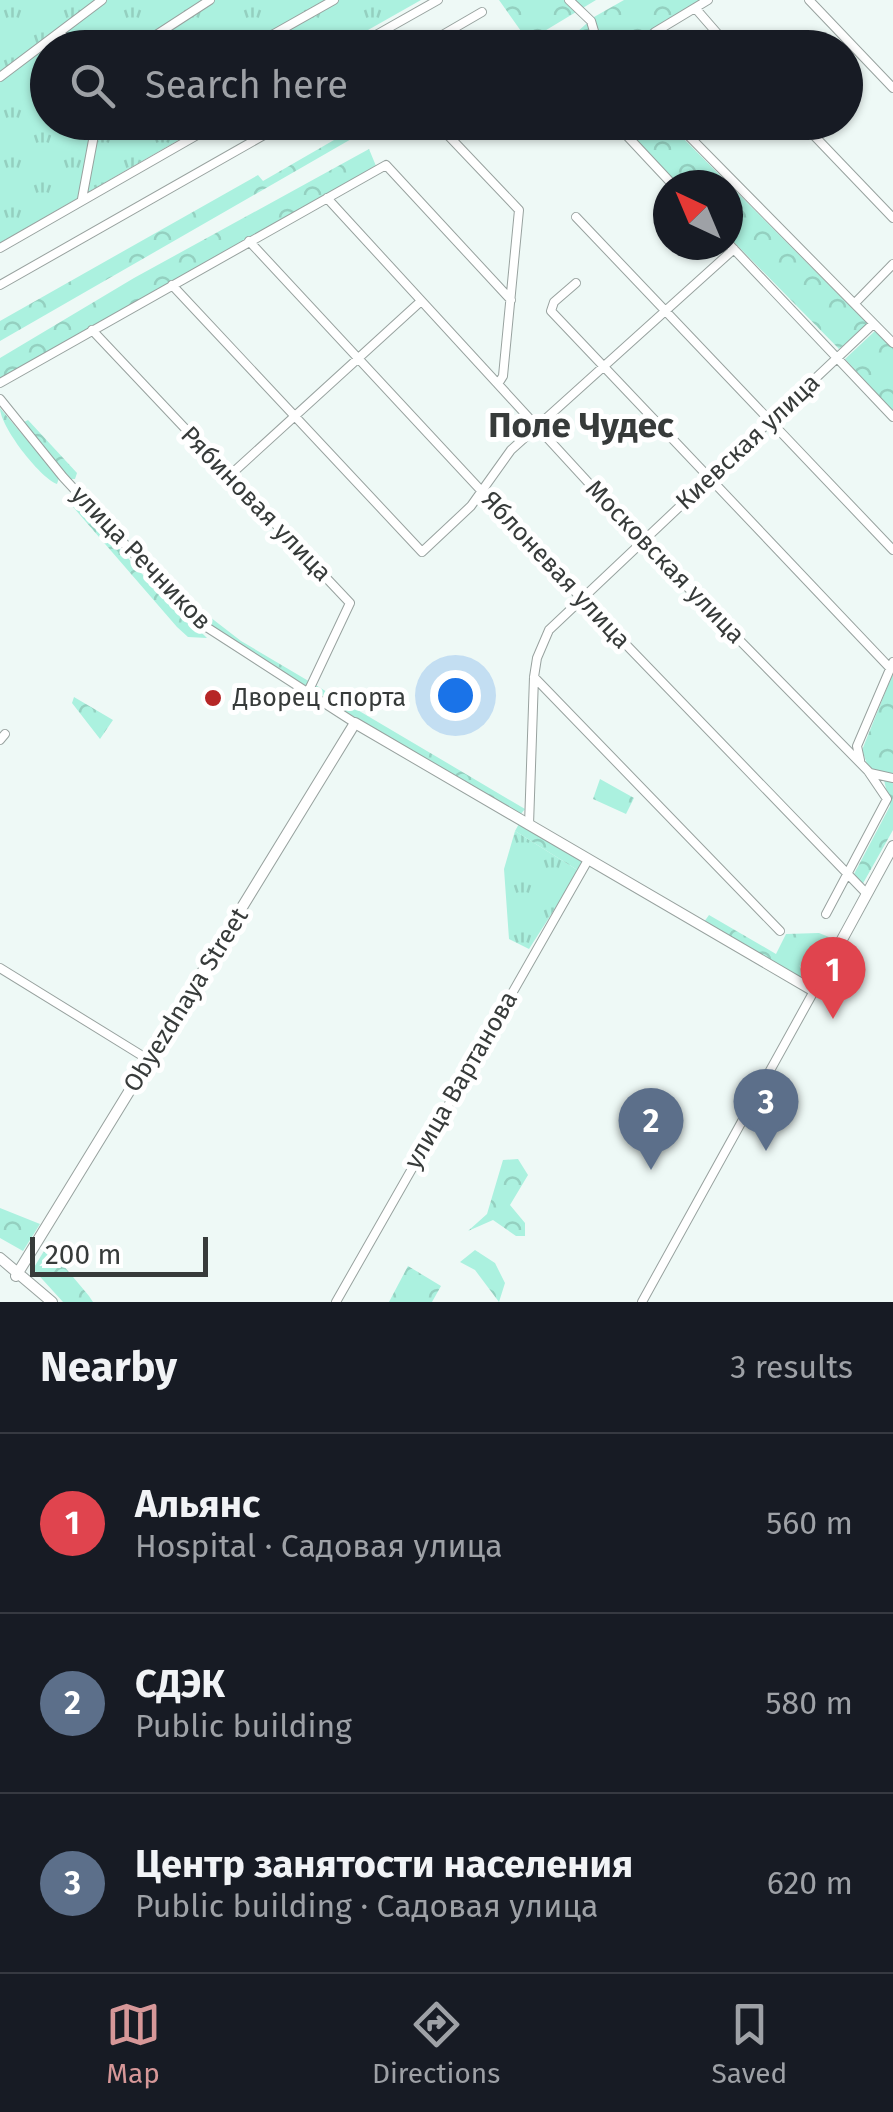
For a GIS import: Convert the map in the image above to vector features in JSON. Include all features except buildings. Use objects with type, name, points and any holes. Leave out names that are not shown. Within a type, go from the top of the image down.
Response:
[{"type":"main road","points":[[356,723],[814,991],[893,846]]},
{"type":"main road","name":"Obyezdnaya Street","points":[[18,1274],[356,723]]},
{"type":"main road","points":[[0,1258],[52,1302]]},
{"type":"main road","points":[[0,1266],[18,1274],[44,1302]]},
{"type":"street","points":[[63,30],[102,0]]},
{"type":"street","points":[[164,30],[210,0]]},
{"type":"street","points":[[281,30],[334,0]]},
{"type":"street","points":[[385,30],[438,0]]},
{"type":"street","points":[[569,0],[591,21],[594,30]]},
{"type":"street","points":[[659,30],[708,0]]},
{"type":"street","points":[[808,0],[837,30]]},
{"type":"street","points":[[696,10],[714,30]]},
{"type":"street","points":[[451,30],[482,12]]},
{"type":"street","points":[[0,77],[30,54]]},
{"type":"street","points":[[863,57],[893,88]]},
{"type":"street","points":[[82,200],[93,140]]},
{"type":"street","points":[[0,248],[188,140]]},
{"type":"street","points":[[0,285],[255,140]]},
{"type":"street","points":[[453,140],[519,210],[498,384]]},
{"type":"street","points":[[631,140],[660,170]]},
{"type":"street","points":[[693,140],[893,343]]},
{"type":"street","points":[[818,140],[893,218]]},
{"type":"street","points":[[0,384],[386,165],[511,300]]},
{"type":"street","name":"Московская улица","points":[[327,198],[642,540],[870,773]]},
{"type":"street","points":[[576,218],[893,550]]},
{"type":"street","name":"Яблоневая улица","points":[[249,242],[847,879],[867,894]]},
{"type":"street","points":[[743,259],[893,417]]},
{"type":"street","points":[[172,285],[422,552],[471,506],[512,450],[606,370],[717,260]]},
{"type":"street","points":[[855,303],[893,264]]},
{"type":"street","points":[[576,283],[554,302],[551,311],[707,479],[892,665],[858,746],[860,762],[887,798],[826,914]]},
{"type":"street","points":[[228,478],[420,302]]},
{"type":"street","name":"Киевская улица","points":[[529,825],[534,677],[544,638],[581,598],[873,324]]},
{"type":"street","name":"Рябиновая улица","points":[[92,330],[350,603],[307,694]]},
{"type":"street","name":"улица Речников","points":[[0,399],[63,477],[194,619],[356,723]]},
{"type":"street","points":[[534,677],[780,931]]},
{"type":"street","points":[[870,773],[893,778]]},
{"type":"street","name":"улица Вартанова","points":[[336,1302],[588,860]]},
{"type":"street","points":[[0,968],[149,1060]]},
{"type":"street","points":[[642,1302],[814,991]]},
{"type":"green space","points":[[0,0],[421,0],[368,30],[30,30],[30,140],[179,140],[0,243]]},
{"type":"green space","points":[[499,0],[596,0],[546,30],[520,30]]},
{"type":"green space","points":[[624,0],[700,0],[660,30],[579,30]]},
{"type":"green space","points":[[334,140],[349,140],[0,341],[0,321],[258,175],[263,181]]},
{"type":"green space","points":[[634,140],[685,140],[715,170],[663,170]]},
{"type":"green space","points":[[369,149],[376,166],[0,379],[0,358],[134,278]]},
{"type":"green space","points":[[743,198],[868,324],[839,349],[743,251]]},
{"type":"green space","points":[[877,329],[893,345],[893,411],[845,359]]},
{"type":"green space","points":[[0,408],[59,478],[57,484],[40,472],[22,450],[6,426]]},
{"type":"green space","points":[[28,420],[77,473],[75,479],[69,479],[24,422]]},
{"type":"green space","points":[[78,499],[139,571],[207,638],[188,637],[177,627],[67,500]]},
{"type":"green space","points":[[149,558],[197,607],[241,641],[525,809],[520,815],[223,639],[144,564]]},
{"type":"green space","points":[[893,673],[893,774],[869,770],[862,750]]},
{"type":"green space","points":[[74,697],[113,720],[100,739],[72,703]]},
{"type":"green space","points":[[600,779],[634,798],[626,814],[593,799]]},
{"type":"green space","points":[[884,780],[893,780],[893,830],[861,887],[854,874],[890,806]]},
{"type":"green space","points":[[520,822],[585,861],[579,871],[515,831]]},
{"type":"green space","points":[[515,831],[579,871],[529,949],[509,939],[504,869]]},
{"type":"green space","points":[[709,915],[776,954],[786,934],[819,933],[834,939],[811,977],[799,965],[804,974],[798,978],[704,922]]},
{"type":"green space","points":[[518,1159],[528,1175],[510,1205],[525,1223],[525,1236],[516,1236],[493,1220],[468,1231],[487,1214],[503,1160]]},
{"type":"green space","points":[[0,1208],[40,1224],[23,1251],[0,1238]]},
{"type":"green space","points":[[47,1246],[93,1302],[63,1302],[33,1269]]},
{"type":"green space","points":[[475,1250],[495,1263],[505,1283],[499,1302],[475,1270],[460,1262]]},
{"type":"green space","points":[[408,1266],[441,1286],[432,1302],[389,1302]]},
{"type":"place","name":"Дворец спорта","points":[[213,698]]},
{"type":"place","name":"Альянс","points":[[833,1019]]},
{"type":"place","name":"Центр занятости населения","points":[[766,1151]]},
{"type":"place","name":"СДЭК","points":[[651,1170]]},
{"type":"district","name":"Поле Чудес","points":[[581,425]]}]
